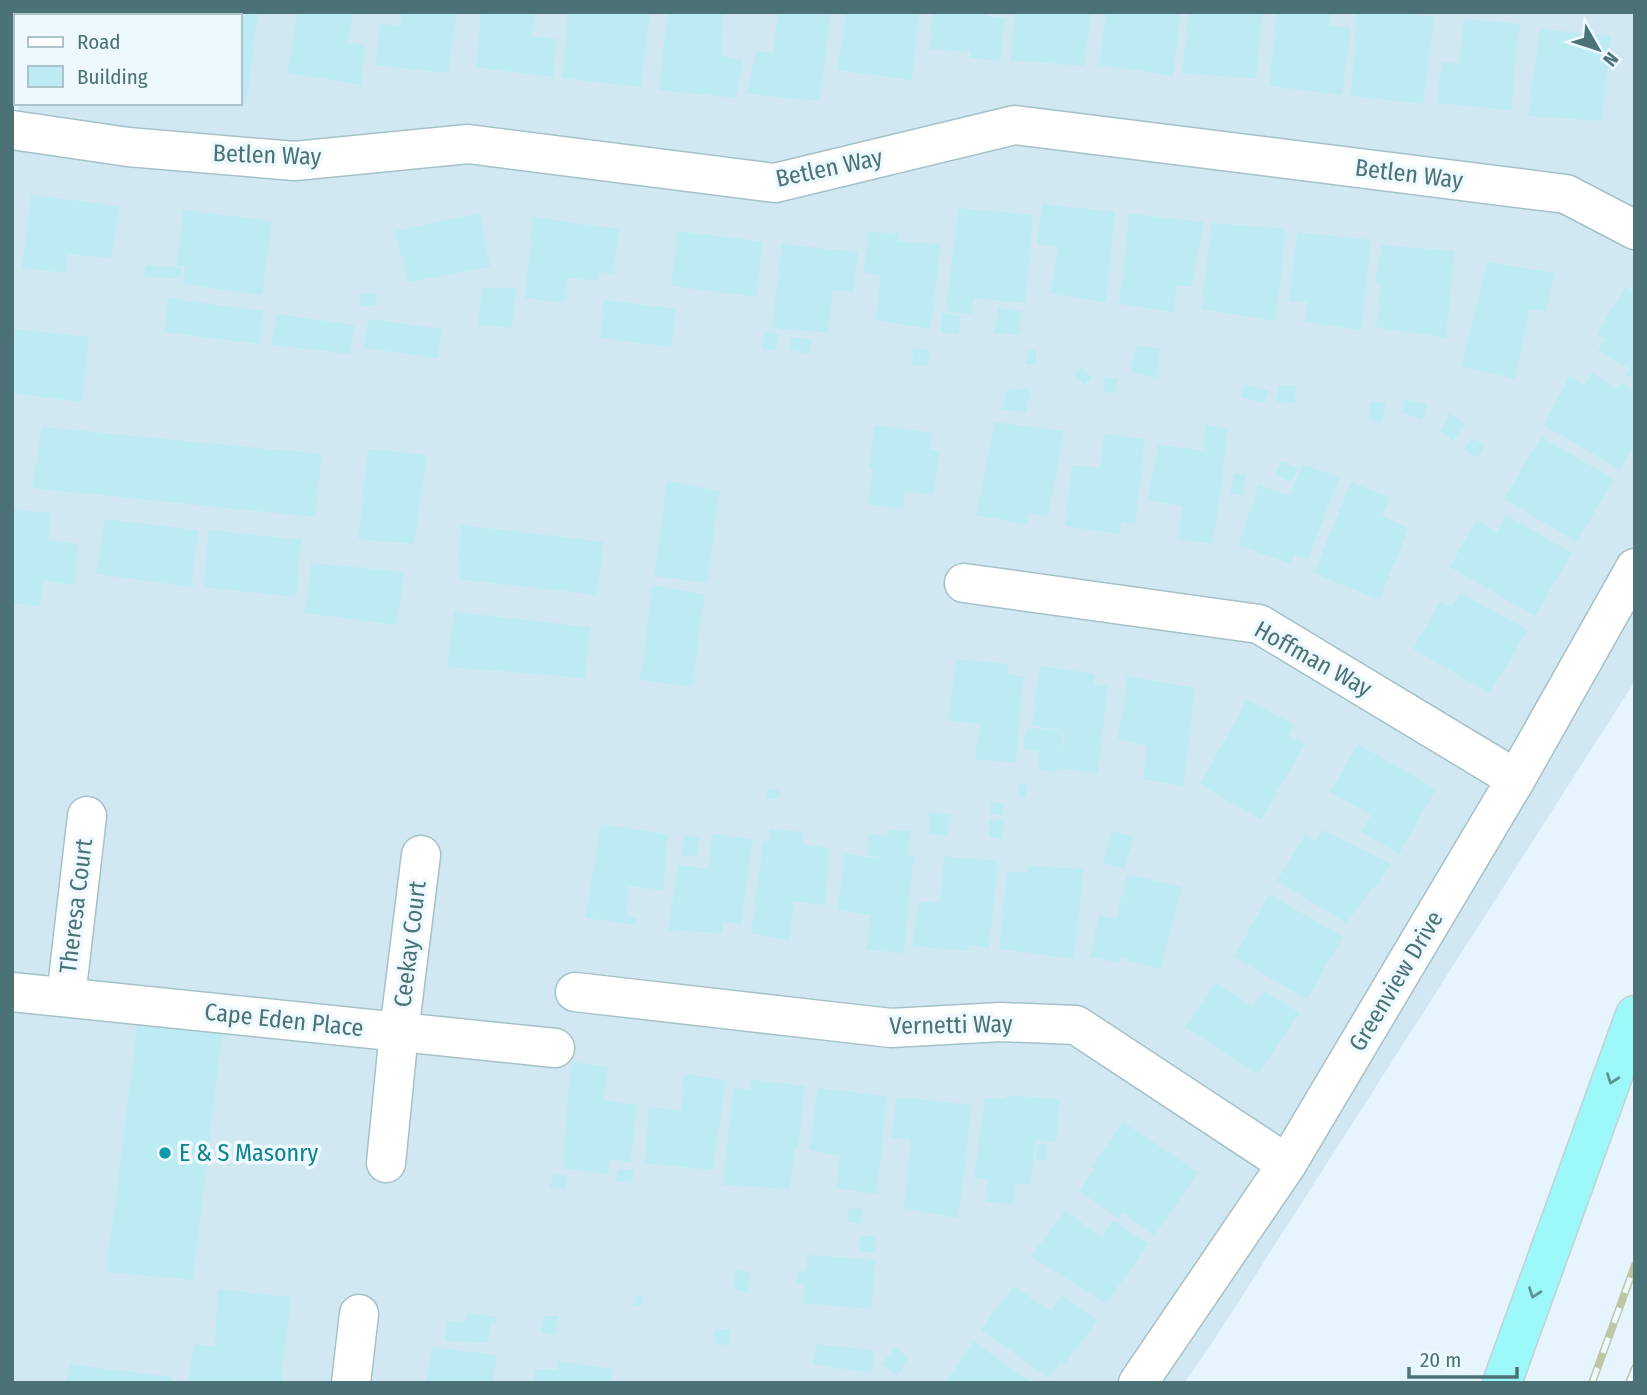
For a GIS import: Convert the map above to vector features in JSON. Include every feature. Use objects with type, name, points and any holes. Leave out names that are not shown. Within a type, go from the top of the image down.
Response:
[{"type":"highway","points":[[1502,1383],[1635,1015]]},
{"type":"street","name":"Betlen Way","points":[[12,130],[128,147],[295,160],[468,144],[775,183],[1015,125],[1566,194],[1635,229]]},
{"type":"street","name":"Greenview Drive","points":[[1138,1383],[1287,1164],[1516,779],[1635,568]]},
{"type":"street","name":"Hoffman Way","points":[[964,583],[1259,624],[1516,779]]},
{"type":"street","name":"Theresa Court","points":[[66,997],[87,816]]},
{"type":"street","name":"Ceekay Court","points":[[386,1163],[398,1032],[421,855]]},
{"type":"street","name":"Cape Eden Place","points":[[12,992],[555,1048]]},
{"type":"street","name":"Vernetti Way","points":[[575,992],[891,1028],[1001,1022],[1076,1025],[1287,1164]]},
{"type":"street","points":[[351,1383],[359,1314]]},
{"type":"shaded area","points":[[1635,12],[1635,681],[1209,1348],[1184,1383],[12,1383],[12,147],[19,105],[242,105],[242,14],[28,14]]},
{"type":"building","points":[[258,12],[246,104],[242,103],[242,14],[131,14]]},
{"type":"building","points":[[297,12],[353,12],[349,42],[366,45],[361,85],[287,73]]},
{"type":"building","points":[[402,12],[457,12],[448,73],[375,65],[381,24],[400,25]]},
{"type":"building","points":[[481,12],[536,12],[532,36],[557,39],[553,77],[476,67]]},
{"type":"building","points":[[568,12],[650,12],[641,87],[562,78]]},
{"type":"building","points":[[668,12],[723,12],[722,56],[742,60],[736,98],[658,90]]},
{"type":"building","points":[[778,12],[831,15],[819,101],[747,94],[756,51],[773,53]]},
{"type":"building","points":[[846,12],[919,12],[912,80],[837,70]]},
{"type":"building","points":[[933,12],[988,12],[988,17],[1005,18],[1000,61],[970,58],[970,52],[929,49]]},
{"type":"building","points":[[1015,12],[1091,12],[1084,66],[1010,60]]},
{"type":"building","points":[[1106,12],[1181,12],[1173,76],[1099,65]]},
{"type":"building","points":[[1189,12],[1263,12],[1256,79],[1182,73]]},
{"type":"building","points":[[1277,12],[1331,12],[1329,25],[1351,28],[1342,95],[1269,86]]},
{"type":"building","points":[[1357,12],[1395,12],[1434,17],[1423,104],[1351,96]]},
{"type":"building","points":[[1464,19],[1520,24],[1511,110],[1437,103],[1442,62],[1459,64]]},
{"type":"building","points":[[1540,29],[1611,36],[1602,121],[1528,116]]},
{"type":"building","points":[[31,195],[120,206],[111,258],[68,254],[66,273],[22,268]]},
{"type":"building","points":[[1042,204],[1115,212],[1106,302],[1051,294],[1058,247],[1037,244]]},
{"type":"building","points":[[958,208],[1033,215],[1025,303],[975,298],[971,314],[946,312]]},
{"type":"building","points":[[183,210],[272,221],[262,295],[183,284],[185,266],[176,266]]},
{"type":"building","points":[[480,213],[490,267],[408,282],[395,231]]},
{"type":"building","points":[[1129,214],[1204,222],[1192,287],[1177,286],[1174,312],[1119,304]]},
{"type":"building","points":[[533,217],[619,229],[613,274],[599,272],[597,281],[568,278],[564,303],[525,298]]},
{"type":"building","points":[[1212,223],[1286,229],[1276,321],[1201,309]]},
{"type":"building","points":[[677,231],[763,242],[756,297],[671,286]]},
{"type":"building","points":[[867,232],[900,233],[898,241],[941,244],[930,329],[876,320],[881,276],[864,272]]},
{"type":"building","points":[[1297,232],[1371,240],[1361,330],[1305,322],[1308,302],[1289,301]]},
{"type":"building","points":[[782,244],[858,252],[853,292],[833,290],[828,333],[772,328]]},
{"type":"building","points":[[1382,245],[1455,251],[1446,338],[1376,327],[1381,286],[1375,284]]},
{"type":"building","points":[[1487,262],[1555,273],[1546,312],[1530,309],[1515,379],[1461,366]]},
{"type":"building","points":[[146,265],[182,268],[180,279],[143,276]]},
{"type":"building","points":[[1625,287],[1635,293],[1635,379],[1626,375],[1630,369],[1598,351],[1605,340],[1597,334]]},
{"type":"building","points":[[482,288],[516,288],[512,328],[478,325]]},
{"type":"building","points":[[360,293],[376,293],[377,305],[359,306]]},
{"type":"building","points":[[168,298],[263,311],[260,344],[164,332]]},
{"type":"building","points":[[604,300],[676,309],[671,347],[600,338]]},
{"type":"building","points":[[998,308],[1022,311],[1019,335],[994,333]]},
{"type":"building","points":[[942,312],[960,316],[959,333],[941,333]]},
{"type":"building","points":[[276,314],[354,325],[350,354],[271,345]]},
{"type":"building","points":[[369,319],[442,329],[438,358],[363,348]]},
{"type":"building","points":[[16,329],[89,337],[82,402],[12,393],[12,353]]},
{"type":"building","points":[[765,331],[779,334],[775,350],[761,348]]},
{"type":"building","points":[[792,337],[813,340],[809,354],[789,350]]},
{"type":"building","points":[[1136,345],[1160,349],[1157,378],[1131,372]]},
{"type":"building","points":[[913,348],[930,350],[928,366],[912,365]]},
{"type":"building","points":[[1036,350],[1036,365],[1025,364],[1027,351]]},
{"type":"building","points":[[1082,367],[1092,377],[1085,385],[1074,375]]},
{"type":"building","points":[[1592,372],[1617,388],[1621,383],[1635,391],[1635,444],[1620,470],[1544,425],[1570,375],[1585,385]]},
{"type":"building","points":[[1104,376],[1118,379],[1115,394],[1104,391]]},
{"type":"building","points":[[1245,384],[1269,391],[1264,403],[1241,397]]},
{"type":"building","points":[[1278,385],[1296,386],[1295,403],[1277,402]]},
{"type":"building","points":[[1030,389],[1026,412],[1001,410],[1006,390]]},
{"type":"building","points":[[1405,399],[1427,405],[1422,420],[1403,413]]},
{"type":"building","points":[[1371,401],[1386,404],[1382,424],[1368,419]]},
{"type":"building","points":[[1449,413],[1465,423],[1453,441],[1440,431]]},
{"type":"building","points":[[995,422],[1064,431],[1048,517],[1029,513],[1027,525],[976,515]]},
{"type":"building","points":[[1205,424],[1228,430],[1213,544],[1177,539],[1183,506],[1147,500],[1158,445],[1203,450]]},
{"type":"building","points":[[875,425],[932,433],[930,450],[940,451],[933,495],[905,491],[903,509],[867,504],[873,469],[869,469]]},
{"type":"building","points":[[42,427],[322,454],[315,517],[32,488]]},
{"type":"building","points":[[1104,434],[1145,439],[1135,524],[1121,522],[1120,534],[1065,526],[1072,465],[1100,468]]},
{"type":"building","points":[[1541,437],[1614,479],[1577,542],[1504,499]]},
{"type":"building","points":[[1472,438],[1485,445],[1477,458],[1464,450]]},
{"type":"building","points":[[368,449],[427,455],[414,544],[358,539]]},
{"type":"building","points":[[1281,461],[1298,468],[1292,482],[1275,475]]},
{"type":"building","points":[[1302,464],[1339,478],[1308,559],[1295,555],[1291,564],[1238,545],[1259,485],[1290,496]]},
{"type":"building","points":[[1234,473],[1246,476],[1244,496],[1230,494]]},
{"type":"building","points":[[667,481],[720,491],[707,583],[654,576]]},
{"type":"building","points":[[1351,482],[1390,498],[1382,516],[1409,528],[1379,600],[1314,573]]},
{"type":"building","points":[[12,509],[51,513],[48,540],[79,544],[75,585],[43,581],[40,606],[12,603]]},
{"type":"building","points":[[1506,515],[1572,553],[1535,616],[1450,567],[1476,520],[1497,532]]},
{"type":"building","points":[[105,519],[198,530],[191,587],[96,574]]},
{"type":"building","points":[[461,525],[604,542],[597,595],[458,579]]},
{"type":"building","points":[[209,530],[302,540],[296,597],[203,587]]},
{"type":"building","points":[[311,563],[404,572],[397,625],[304,613]]},
{"type":"building","points":[[652,585],[705,594],[692,687],[640,680]]},
{"type":"building","points":[[1460,593],[1528,630],[1490,693],[1413,649],[1440,601],[1451,607]]},
{"type":"building","points":[[454,612],[591,627],[585,678],[447,667]]},
{"type":"building","points":[[956,659],[1009,664],[1007,674],[1024,677],[1016,763],[975,759],[980,724],[948,720]]},
{"type":"building","points":[[1040,666],[1095,674],[1094,684],[1108,686],[1098,773],[1057,768],[1057,772],[1039,770],[1039,751],[1023,749],[1026,729],[1063,732],[1059,760],[1065,732],[1032,725]]},
{"type":"building","points":[[1127,676],[1195,688],[1183,786],[1143,779],[1147,746],[1118,739]]},
{"type":"building","points":[[1247,700],[1295,725],[1288,734],[1305,744],[1261,820],[1200,784]]},
{"type":"building","points":[[1358,744],[1436,789],[1399,854],[1361,832],[1371,815],[1330,792]]},
{"type":"building","points":[[1020,783],[1028,785],[1025,798],[1018,796]]},
{"type":"building","points":[[767,789],[779,790],[780,798],[766,799]]},
{"type":"building","points":[[991,803],[1004,803],[1003,815],[990,814]]},
{"type":"building","points":[[929,812],[950,815],[947,836],[929,834]]},
{"type":"building","points":[[990,819],[1005,820],[1002,839],[989,837]]},
{"type":"building","points":[[600,824],[668,834],[663,890],[629,886],[626,915],[637,919],[635,925],[586,918]]},
{"type":"building","points":[[770,829],[803,832],[803,844],[830,849],[825,905],[794,902],[789,940],[751,934],[763,841],[769,841]]},
{"type":"building","points":[[889,830],[911,831],[908,856],[916,857],[913,863],[904,953],[867,950],[870,915],[837,910],[845,854],[890,860],[866,855],[869,834],[889,836]]},
{"type":"building","points":[[1323,830],[1391,864],[1375,889],[1372,887],[1347,923],[1277,881],[1305,835],[1316,841]]},
{"type":"building","points":[[1111,831],[1134,837],[1124,869],[1103,863]]},
{"type":"building","points":[[712,834],[753,839],[741,924],[724,922],[721,933],[668,930],[678,865],[708,869]]},
{"type":"building","points":[[684,835],[701,838],[696,856],[681,855]]},
{"type":"building","points":[[944,856],[998,861],[989,948],[968,945],[968,951],[912,946],[918,902],[940,902]]},
{"type":"building","points":[[1029,866],[1084,869],[1074,959],[999,949],[1007,871],[1028,873]]},
{"type":"building","points":[[1127,874],[1182,887],[1161,969],[1120,958],[1119,963],[1090,957],[1099,915],[1116,919]]},
{"type":"building","points":[[1269,894],[1343,937],[1307,999],[1234,957]]},
{"type":"building","points":[[1215,982],[1253,1006],[1265,991],[1300,1013],[1258,1074],[1185,1027]]},
{"type":"building","name":"E & S Masonry","points":[[137,1026],[222,1034],[193,1280],[106,1272]]},
{"type":"building","points":[[571,1062],[608,1067],[604,1100],[638,1105],[630,1162],[609,1159],[608,1174],[562,1168]]},
{"type":"building","points":[[684,1074],[726,1080],[713,1170],[645,1163],[649,1107],[681,1110]]},
{"type":"building","points":[[750,1079],[805,1086],[798,1148],[795,1148],[789,1189],[722,1185],[734,1087],[750,1090]]},
{"type":"building","points":[[818,1088],[887,1096],[877,1194],[836,1188],[840,1156],[809,1150]]},
{"type":"building","points":[[1006,1095],[1060,1099],[1056,1142],[1036,1140],[1030,1185],[1016,1183],[1013,1204],[986,1202],[988,1180],[974,1178],[985,1097],[1006,1099]]},
{"type":"building","points":[[897,1097],[972,1105],[958,1218],[904,1208],[911,1140],[891,1138]]},
{"type":"building","points":[[1123,1122],[1198,1172],[1155,1235],[1123,1213],[1118,1218],[1079,1191],[1095,1169],[1091,1167]]},
{"type":"building","points":[[1037,1143],[1046,1144],[1047,1161],[1035,1160]]},
{"type":"building","points":[[618,1169],[634,1170],[632,1184],[616,1181]]},
{"type":"building","points":[[554,1175],[567,1175],[566,1189],[549,1188]]},
{"type":"building","points":[[848,1208],[863,1209],[861,1224],[848,1222]]},
{"type":"building","points":[[1065,1211],[1102,1237],[1113,1220],[1148,1244],[1106,1304],[1031,1256]]},
{"type":"building","points":[[861,1235],[876,1237],[875,1253],[859,1251]]},
{"type":"building","points":[[808,1255],[876,1260],[871,1309],[803,1303],[805,1284],[797,1284],[797,1272],[806,1271]]},
{"type":"building","points":[[735,1270],[751,1273],[748,1293],[733,1289]]},
{"type":"building","points":[[1013,1286],[1051,1311],[1062,1295],[1097,1320],[1065,1365],[1060,1362],[1049,1378],[981,1330]]},
{"type":"building","points":[[218,1289],[291,1297],[281,1383],[188,1382],[194,1344],[215,1346]]},
{"type":"building","points":[[635,1296],[644,1296],[642,1306],[634,1306]]},
{"type":"building","points":[[467,1313],[497,1317],[496,1324],[490,1324],[488,1343],[445,1341],[447,1321],[466,1322]]},
{"type":"building","points":[[543,1316],[559,1316],[555,1335],[541,1332]]},
{"type":"building","points":[[715,1329],[731,1330],[729,1345],[714,1344]]},
{"type":"building","points":[[973,1341],[1032,1383],[945,1383]]},
{"type":"building","points":[[816,1344],[874,1350],[872,1373],[813,1364]]},
{"type":"building","points":[[432,1347],[497,1355],[493,1383],[426,1383]]},
{"type":"building","points":[[895,1347],[908,1358],[897,1376],[882,1364]]},
{"type":"building","points":[[557,1361],[613,1369],[611,1383],[533,1383],[535,1369],[557,1370]]},
{"type":"building","points":[[70,1364],[171,1377],[171,1383],[66,1383]]},
{"type":"railway","points":[[1592,1383],[1635,1265]]},
{"type":"railway","points":[[1629,1383],[1635,1368]]},
{"type":"place","name":"E & S Masonry","points":[[165,1153]]}]
